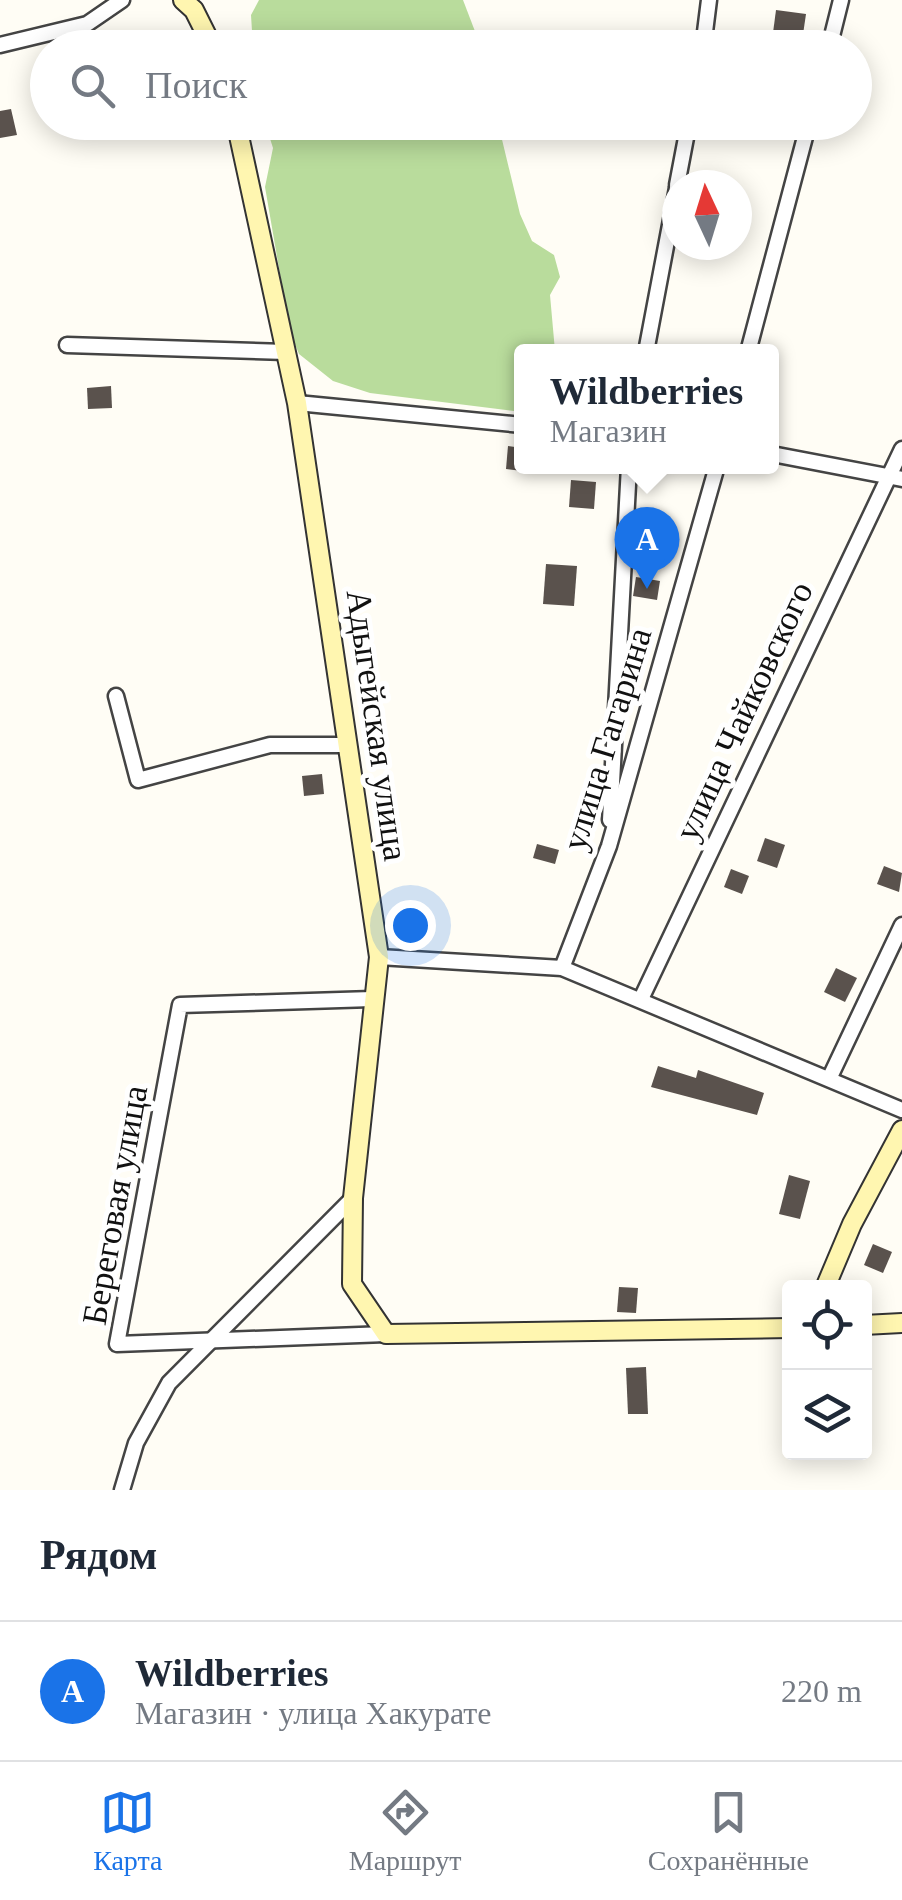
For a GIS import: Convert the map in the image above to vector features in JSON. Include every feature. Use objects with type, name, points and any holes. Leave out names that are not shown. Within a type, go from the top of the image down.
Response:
[{"type":"main road","points":[[183,0],[194,10],[205,30]]},
{"type":"main road","name":"Адыгейская улица","points":[[240,140],[297,403],[379,958],[353,1198],[352,1284],[386,1334]]},
{"type":"main road","points":[[829,1280],[852,1224],[902,1130]]},
{"type":"main road","points":[[872,1325],[902,1323]]},
{"type":"main road","points":[[386,1334],[782,1328]]},
{"type":"street","points":[[62,30],[87,24],[122,0]]},
{"type":"street","points":[[705,30],[709,0]]},
{"type":"street","points":[[833,30],[841,0]]},
{"type":"street","points":[[0,45],[30,38]]},
{"type":"street","points":[[680,170],[686,140]]},
{"type":"street","points":[[750,344],[804,140]]},
{"type":"street","points":[[647,344],[663,260]]},
{"type":"street","points":[[67,345],[286,352]]},
{"type":"street","points":[[297,403],[514,424]]},
{"type":"street","name":"улица Чайковского","points":[[641,999],[896,478],[902,449]]},
{"type":"street","points":[[779,455],[896,478]]},
{"type":"street","points":[[609,846],[629,474]]},
{"type":"street","name":"улица Гагарина","points":[[562,968],[609,846],[716,474]]},
{"type":"street","points":[[116,696],[138,780],[270,745],[347,744]]},
{"type":"street","points":[[830,1077],[902,925]]},
{"type":"street","points":[[379,958],[562,968],[902,1110]]},
{"type":"street","name":"Береговая улица","points":[[372,999],[180,1005],[116,1344],[386,1334]]},
{"type":"street","points":[[122,1490],[136,1443],[169,1383],[353,1198]]},
{"type":"green space","points":[[259,0],[463,0],[474,30],[252,30],[251,15]]},
{"type":"green space","points":[[270,140],[502,140],[520,214],[532,241],[554,255],[560,277],[550,295],[554,344],[514,344],[514,411],[370,393],[333,381],[299,354],[290,332],[265,187],[273,148]]},
{"type":"building","points":[[776,10],[806,14],[804,30],[773,30]]},
{"type":"building","points":[[11,109],[17,135],[0,138],[0,111]]},
{"type":"building","points":[[111,386],[112,408],[88,409],[87,388]]},
{"type":"building","points":[[508,446],[514,447],[514,470],[506,469]]},
{"type":"building","points":[[571,480],[596,482],[594,509],[569,507]]},
{"type":"building","points":[[546,564],[577,566],[574,606],[543,604]]},
{"type":"building","points":[[636,577],[660,581],[657,600],[633,596]]},
{"type":"building","points":[[322,774],[324,794],[304,796],[302,776]]},
{"type":"building","points":[[765,838],[785,845],[777,868],[757,861]]},
{"type":"building","points":[[537,844],[559,850],[555,864],[533,858]]},
{"type":"building","points":[[884,866],[902,873],[899,892],[877,884]]},
{"type":"building","points":[[731,869],[749,876],[742,894],[724,887]]},
{"type":"building","points":[[836,968],[857,978],[845,1002],[824,992]]},
{"type":"building","points":[[658,1066],[696,1078],[698,1070],[764,1093],[757,1115],[651,1087]]},
{"type":"building","points":[[789,1175],[810,1181],[800,1219],[779,1214]]},
{"type":"building","points":[[873,1244],[892,1252],[883,1273],[864,1265]]},
{"type":"building","points":[[619,1287],[638,1288],[636,1313],[617,1312]]},
{"type":"building","points":[[646,1367],[648,1414],[628,1414],[626,1368]]},
{"type":"place","name":"Wildberries","points":[[647,589]]}]
